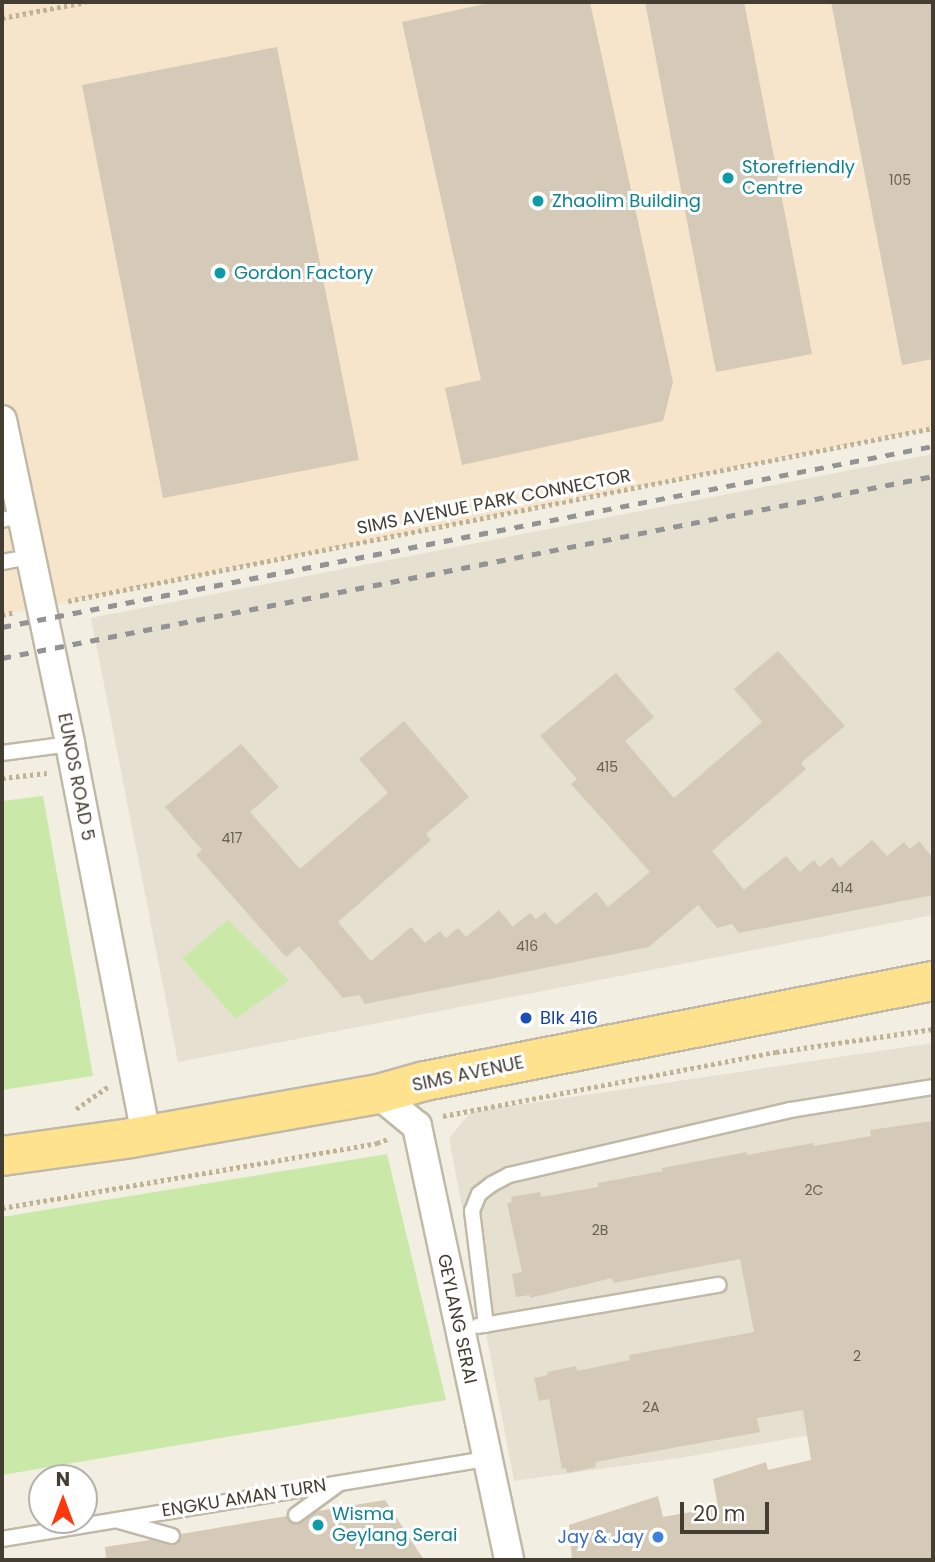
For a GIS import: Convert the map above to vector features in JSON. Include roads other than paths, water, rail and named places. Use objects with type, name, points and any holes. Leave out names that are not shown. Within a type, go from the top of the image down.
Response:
[{"type":"main road","name":"SIMS AVENUE","points":[[2,1156],[146,1135],[378,1094],[425,1081],[933,981]]},
{"type":"street","name":"EUNOS ROAD 5","points":[[2,420],[11,518],[30,557],[70,744],[146,1135]]},
{"type":"street","name":"GEYLANG SERAI","points":[[378,1094],[417,1126],[473,1327],[486,1459],[509,1560]]},
{"type":"lane","points":[[2,562],[30,557]]},
{"type":"lane","points":[[2,753],[70,744]]},
{"type":"lane","points":[[719,1285],[473,1327],[472,1211],[479,1194],[509,1175],[790,1110],[933,1087]]},
{"type":"lane","name":"ENGKU AMAN TURN","points":[[2,1539],[486,1459]]},
{"type":"lane","points":[[296,1515],[341,1482]]},
{"type":"lane","points":[[114,1520],[172,1536]]},
{"type":"railway","points":[[2,627],[933,446]]},
{"type":"railway","points":[[2,658],[933,476]]},
{"type":"place","name":"Storefriendly Centre","points":[[728,178]]},
{"type":"place","name":"Zhaolim Building","points":[[538,201]]},
{"type":"place","name":"Gordon Factory","points":[[220,273]]},
{"type":"place","name":"Blk 416","points":[[526,1018]]},
{"type":"place","name":"Wisma Geylang Serai","points":[[318,1525]]},
{"type":"place","name":"Jay & Jay","points":[[658,1537]]}]
